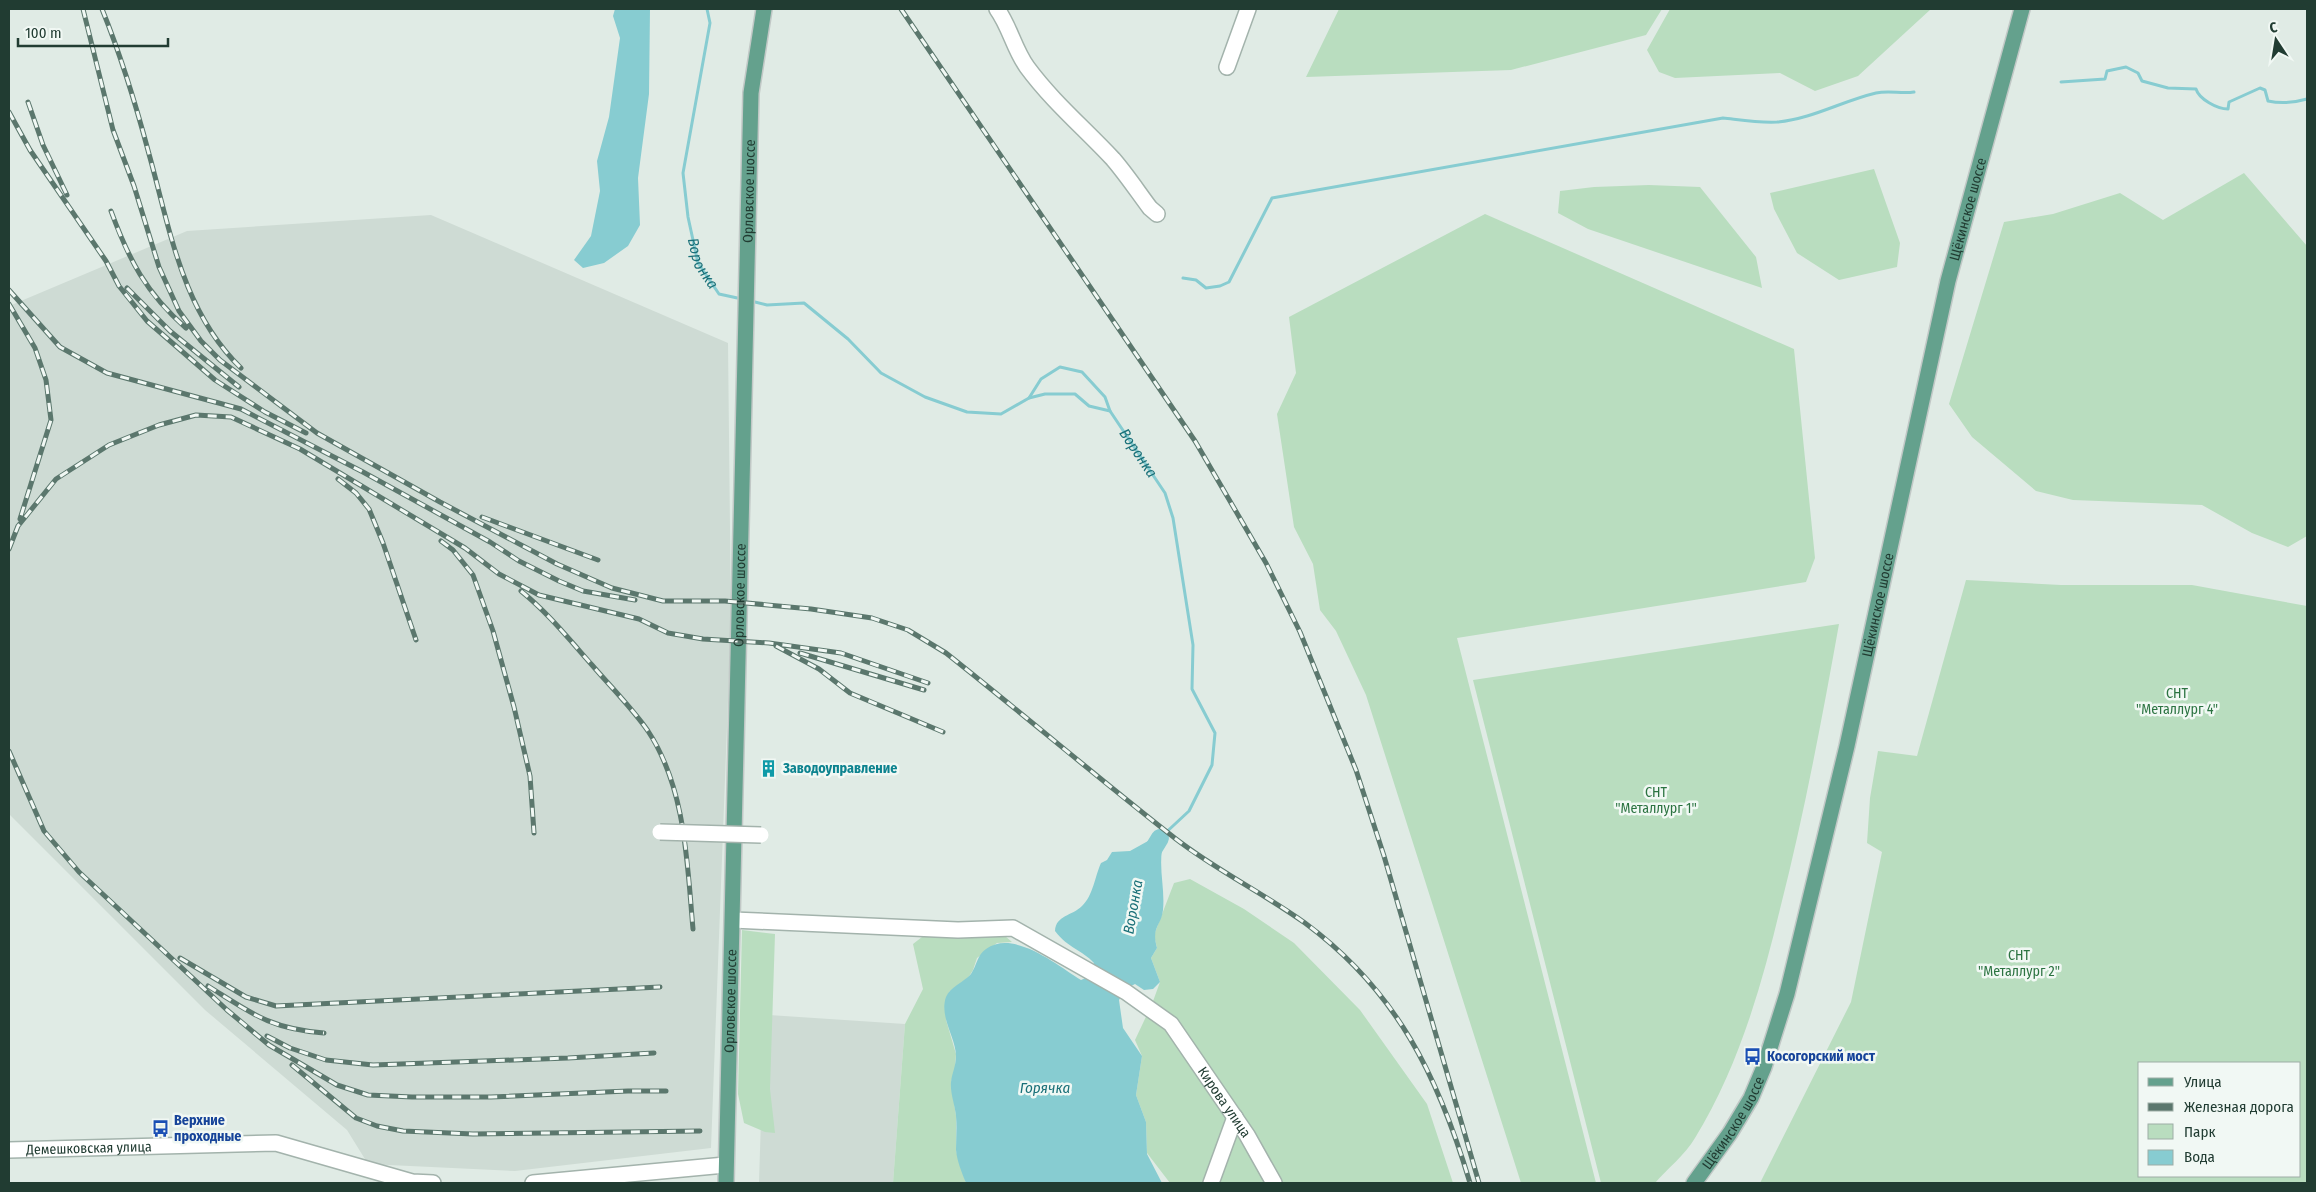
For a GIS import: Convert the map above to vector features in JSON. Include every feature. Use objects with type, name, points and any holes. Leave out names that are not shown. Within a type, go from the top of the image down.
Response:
[{"type":"main road","name":"Орловское шоссе","points":[[726,1183],[750,93],[764,9]]},
{"type":"main road","name":"Щёкинское шоссе","points":[[1694,1183],[1730,1133],[1751,1098],[1764,1067],[1787,994],[1845,755],[1948,281],[2022,9]]},
{"type":"street","points":[[998,9],[1018,54],[1027,67],[1066,113],[1114,160],[1150,208],[1157,214]]},
{"type":"street","points":[[1227,67],[1248,9]]},
{"type":"street","points":[[660,832],[761,835]]},
{"type":"street","name":"Кирова улица","points":[[733,920],[958,930],[1013,928],[1126,992],[1171,1024],[1235,1117],[1274,1183]]},
{"type":"street","points":[[1211,1183],[1235,1117]]},
{"type":"street","name":"Демешковская улица","points":[[9,1150],[276,1143],[411,1182],[433,1183]]},
{"type":"street","points":[[533,1183],[725,1164]]},
{"type":"shaded area","points":[[431,215],[728,343],[731,621],[711,1148],[515,1171],[368,1164],[347,1130],[205,1010],[9,814],[9,306],[187,231]]},
{"type":"shaded area","points":[[769,1015],[905,1024],[893,1183],[759,1183],[761,1118]]},
{"type":"green space","points":[[1339,9],[1662,9],[1646,35],[1511,70],[1306,77]]},
{"type":"green space","points":[[1670,9],[1931,9],[1858,76],[1815,91],[1780,73],[1675,78],[1659,72],[1647,50]]},
{"type":"green space","points":[[1874,169],[1900,243],[1897,267],[1839,280],[1797,253],[1774,209],[1770,193]]},
{"type":"green space","points":[[2244,173],[2307,246],[2307,536],[2288,547],[2252,533],[2202,505],[2073,500],[2036,491],[1972,437],[1949,404],[2004,222],[2053,214],[2120,193],[2163,220]]},
{"type":"green space","points":[[1649,185],[1700,187],[1756,257],[1762,288],[1588,229],[1558,213],[1560,191],[1594,187]]},
{"type":"green space","points":[[1485,214],[1794,349],[1815,558],[1806,582],[1457,638],[1596,1183],[1521,1183],[1366,695],[1336,631],[1320,610],[1313,564],[1294,527],[1277,414],[1296,373],[1289,317]]},
{"type":"green space","name":"СНТ \"Металлург 2\"","points":[[1966,580],[2061,585],[2192,585],[2307,606],[2307,1183],[1760,1183],[1851,1002],[1882,852],[1867,843],[1870,798],[1878,751],[1917,756]]},
{"type":"green space","name":"СНТ \"Металлург 1\"","points":[[1839,624],[1812,767],[1789,874],[1765,968],[1736,1056],[1724,1084],[1695,1138],[1655,1183],[1601,1183],[1473,680]]},
{"type":"green space","points":[[1190,879],[1244,909],[1294,943],[1360,1010],[1427,1104],[1453,1183],[1170,1183],[1147,1153],[1146,1122],[1136,1095],[1142,1056],[1135,1040],[1160,982],[1151,958],[1157,948],[1154,935],[1174,883]]},
{"type":"green space","points":[[742,930],[775,934],[770,1089],[775,1133],[765,1132],[744,1123],[738,1094]]},
{"type":"green space","points":[[1005,936],[1012,942],[997,943],[977,958],[968,978],[950,991],[946,998],[946,1020],[956,1054],[955,1070],[951,1082],[956,1116],[956,1151],[966,1183],[893,1183],[905,1024],[923,989],[913,944],[922,937]]},
{"type":"water","points":[[615,9],[650,9],[649,94],[638,178],[640,225],[628,246],[604,263],[583,268],[574,260],[591,236],[600,191],[597,161],[609,117],[620,38],[613,16]]},
{"type":"water","name":"Горячка","points":[[1148,841],[1162,850],[1163,910],[1155,935],[1157,948],[1151,958],[1160,982],[1153,989],[1144,990],[1135,984],[1125,989],[1119,1000],[1123,1028],[1142,1056],[1136,1095],[1146,1122],[1147,1154],[1162,1183],[966,1183],[956,1150],[956,1116],[951,1086],[956,1056],[944,1005],[948,993],[971,974],[983,951],[997,944],[1009,943],[1022,946],[1048,958],[1081,980],[1088,977],[1094,963],[1060,937],[1055,931],[1056,926],[1061,919],[1086,902],[1101,863],[1107,860],[1112,852],[1130,851]]},
{"type":"waterway","name":"Воронка","points":[[707,9],[710,23],[683,173],[688,217],[698,263],[719,294],[742,299]]},
{"type":"waterway","points":[[2061,82],[2105,79],[2107,71],[2126,67],[2138,73],[2142,81],[2168,88],[2196,89],[2205,100],[2224,109],[2228,109],[2229,102],[2260,88],[2265,90],[2268,101],[2288,103],[2307,99]]},
{"type":"waterway","points":[[1183,278],[1196,280],[1206,288],[1220,286],[1229,282],[1272,198],[1723,118],[1764,122],[1790,120],[1815,114],[1851,100],[1876,93],[1914,92]]},
{"type":"waterway","name":"Воронка","points":[[751,301],[767,305],[804,303],[848,339],[881,373],[925,397],[967,412],[1001,414],[1029,398],[1045,394],[1075,394],[1089,406],[1110,411],[1165,493],[1173,518],[1193,645],[1192,689],[1215,733],[1212,765],[1189,811],[1160,838]]},
{"type":"waterway","points":[[1029,398],[1041,379],[1060,367],[1082,372],[1105,397],[1110,411]]},
{"type":"waterway","name":"Воронка","points":[[1143,866],[1160,838]]},
{"type":"railway","points":[[83,9],[113,130],[134,186],[159,267],[179,311],[201,341],[220,360],[317,433],[440,502],[557,564],[612,588],[663,601],[725,601],[811,609],[872,618],[908,630],[946,653],[1176,839],[1207,861],[1305,923],[1337,949],[1365,977],[1389,1007],[1410,1038],[1428,1072],[1444,1107],[1470,1183]]},
{"type":"railway","points":[[102,9],[116,45],[133,99],[181,268],[205,321],[221,346],[241,368]]},
{"type":"railway","points":[[901,9],[1195,441],[1266,563],[1300,632],[1356,770],[1384,856],[1479,1183]]},
{"type":"railway","points":[[28,102],[43,145],[67,195]]},
{"type":"railway","points":[[9,112],[30,150],[106,261],[119,286],[147,321],[215,380],[265,412],[306,433]]},
{"type":"railway","points":[[111,211],[140,275],[160,302],[186,328]]},
{"type":"railway","points":[[127,288],[170,331],[239,387]]},
{"type":"railway","points":[[9,290],[60,347],[107,373],[241,409],[363,472],[490,542],[519,561],[559,581],[583,591],[635,600]]},
{"type":"railway","points":[[9,304],[35,348],[46,380],[51,420],[20,519]]},
{"type":"railway","points":[[9,549],[18,526],[56,479],[109,445],[159,425],[196,415],[231,417],[300,449],[465,548],[499,574],[539,595],[639,619],[668,633],[703,639],[769,643],[841,653],[928,683]]},
{"type":"railway","points":[[338,479],[356,493],[369,509],[383,543],[416,640]]},
{"type":"railway","points":[[482,517],[598,560]]},
{"type":"railway","points":[[441,541],[453,550],[473,575],[493,631],[514,707],[530,776],[534,833]]},
{"type":"railway","points":[[521,591],[558,626],[642,722],[661,753],[670,777],[682,827],[693,929]]},
{"type":"railway","points":[[776,646],[819,669],[850,693],[943,732]]},
{"type":"railway","points":[[800,653],[924,690]]},
{"type":"railway","points":[[9,751],[44,831],[79,872],[227,1010],[269,1045],[337,1085],[368,1095],[412,1097],[491,1097],[666,1091]]},
{"type":"railway","points":[[180,958],[246,997],[276,1006],[660,987]]},
{"type":"railway","points":[[208,986],[262,1018],[289,1028],[324,1033]]},
{"type":"railway","points":[[267,1036],[290,1048],[326,1060],[373,1065],[654,1053]]},
{"type":"railway","points":[[292,1065],[356,1118],[377,1126],[403,1131],[473,1134],[700,1131]]},
{"type":"place","name":"Заводоуправление","points":[[769,768]]},
{"type":"place","name":"Косогорский мост","points":[[1753,1056]]},
{"type":"place","name":"Верхние проходные","points":[[160,1128]]},
{"type":"park label","name":"СНТ \"Металлург 4\"","points":[[2177,702]]}]
